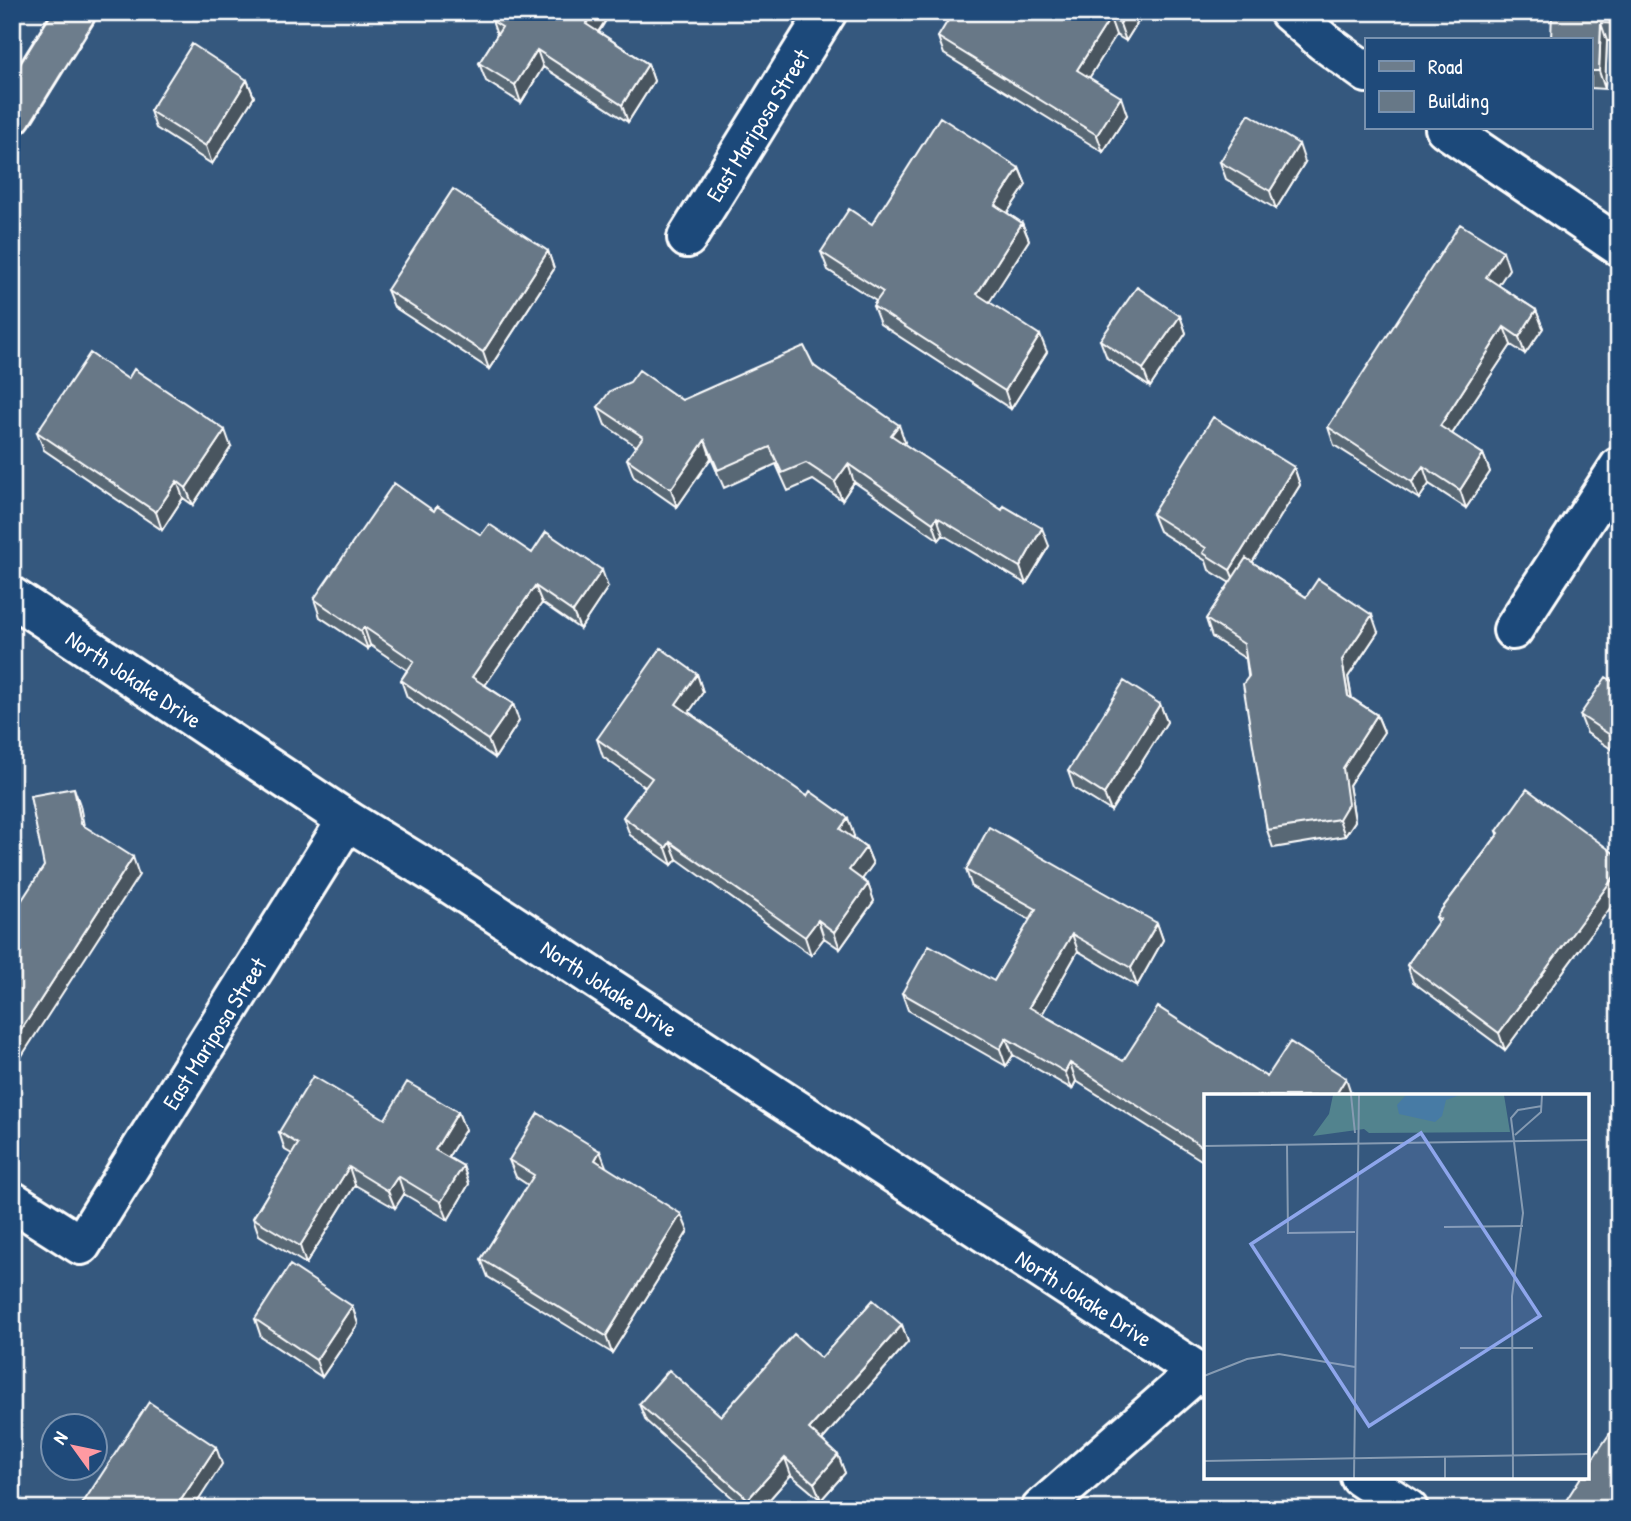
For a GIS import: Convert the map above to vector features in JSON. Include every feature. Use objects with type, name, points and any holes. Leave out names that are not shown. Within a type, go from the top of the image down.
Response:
[{"type":"main road","points":[[12,115],[76,12]]},
{"type":"street","name":"East Mariposa Street","points":[[687,238],[827,12]]},
{"type":"street","points":[[1289,12],[1365,72]]},
{"type":"street","points":[[1449,130],[1619,246]]},
{"type":"street","points":[[1513,630],[1619,467]]},
{"type":"street","name":"North Jokake Drive","points":[[12,597],[347,820],[443,879],[1201,1375]]},
{"type":"street","name":"East Mariposa Street","points":[[12,1202],[81,1245],[347,820]]},
{"type":"street","points":[[1041,1509],[1201,1375]]},
{"type":"street","points":[[1363,1479],[1408,1509]]},
{"type":"building","points":[[498,12],[594,12],[586,24],[648,64],[622,105],[537,50],[515,85],[479,63],[502,27],[492,21]]},
{"type":"building","points":[[953,12],[1126,12],[1120,24],[1110,18],[1077,70],[1121,97],[1097,135],[938,37]]},
{"type":"building","points":[[1552,12],[1619,12],[1619,24],[1601,23],[1599,71],[1592,71],[1592,38],[1551,38]]},
{"type":"building","points":[[192,44],[247,80],[206,146],[150,111]]},
{"type":"building","points":[[1249,114],[1299,144],[1270,191],[1220,162]]},
{"type":"building","points":[[940,117],[1019,168],[995,205],[1022,223],[977,294],[1040,335],[1005,391],[873,306],[883,292],[821,252],[849,209],[872,224]]},
{"type":"building","points":[[453,189],[548,251],[483,352],[387,290]]},
{"type":"building","points":[[1460,224],[1503,251],[1486,277],[1536,310],[1519,337],[1504,327],[1440,426],[1483,454],[1460,490],[1423,466],[1412,482],[1328,427]]},
{"type":"building","points":[[1137,287],[1180,316],[1143,369],[1100,340]]},
{"type":"building","points":[[804,346],[814,366],[899,425],[891,435],[1002,510],[1004,506],[1042,528],[1020,567],[937,517],[933,523],[848,464],[835,482],[806,463],[782,473],[770,447],[718,470],[705,440],[671,489],[627,459],[643,437],[598,407],[610,391],[630,382],[639,370],[682,400]]},
{"type":"building","points":[[90,353],[128,379],[134,369],[225,430],[186,488],[177,481],[156,512],[37,432]]},
{"type":"building","points":[[1213,417],[1294,467],[1230,570],[1203,553],[1206,548],[1152,514]]},
{"type":"building","points":[[394,483],[434,511],[437,506],[481,535],[489,524],[532,553],[546,532],[602,570],[573,612],[535,586],[472,677],[513,704],[488,740],[401,680],[414,661],[364,627],[361,631],[314,599]]},
{"type":"building","points":[[1246,558],[1306,597],[1318,579],[1372,615],[1342,660],[1348,696],[1377,715],[1343,768],[1348,804],[1339,819],[1267,830],[1243,684],[1249,676],[1244,644],[1206,619]]},
{"type":"building","points":[[661,648],[697,674],[676,704],[807,796],[810,791],[848,818],[840,829],[866,847],[849,870],[868,884],[834,932],[818,920],[805,937],[670,842],[666,848],[623,817],[652,778],[597,739]]},
{"type":"building","points":[[1606,677],[1619,685],[1619,741],[1580,715]]},
{"type":"building","points":[[1124,681],[1160,704],[1104,794],[1068,771]]},
{"type":"building","points":[[74,788],[81,824],[133,857],[12,1044],[12,897],[20,903],[44,866],[30,796]]},
{"type":"building","points":[[1527,789],[1619,857],[1619,870],[1499,1033],[1407,965],[1440,919],[1436,917],[1499,833],[1497,831]]},
{"type":"building","points":[[989,827],[1157,923],[1131,968],[1072,934],[1029,1007],[1123,1061],[1158,1007],[1267,1077],[1290,1042],[1346,1078],[1336,1094],[1204,1094],[1204,1148],[1070,1063],[1065,1072],[1006,1038],[1000,1049],[902,993],[929,945],[994,981],[1036,909],[966,870]]},
{"type":"building","points":[[313,1076],[385,1119],[407,1082],[458,1112],[435,1150],[463,1166],[441,1202],[398,1176],[388,1191],[349,1167],[300,1246],[253,1218],[298,1144],[279,1132]]},
{"type":"building","points":[[538,1113],[600,1151],[595,1160],[681,1214],[606,1336],[481,1259],[534,1175],[509,1160]]},
{"type":"building","points":[[290,1265],[352,1306],[316,1360],[255,1319]]},
{"type":"building","points":[[873,1300],[902,1325],[809,1429],[838,1455],[814,1483],[785,1458],[748,1499],[639,1404],[669,1370],[721,1416],[794,1334],[821,1358]]},
{"type":"building","points":[[149,1402],[216,1447],[175,1509],[79,1509],[97,1482],[108,1482],[108,1465]]},
{"type":"building","points":[[1619,1420],[1619,1509],[1575,1509],[1565,1502],[1580,1479],[1589,1479],[1589,1464]]}]
